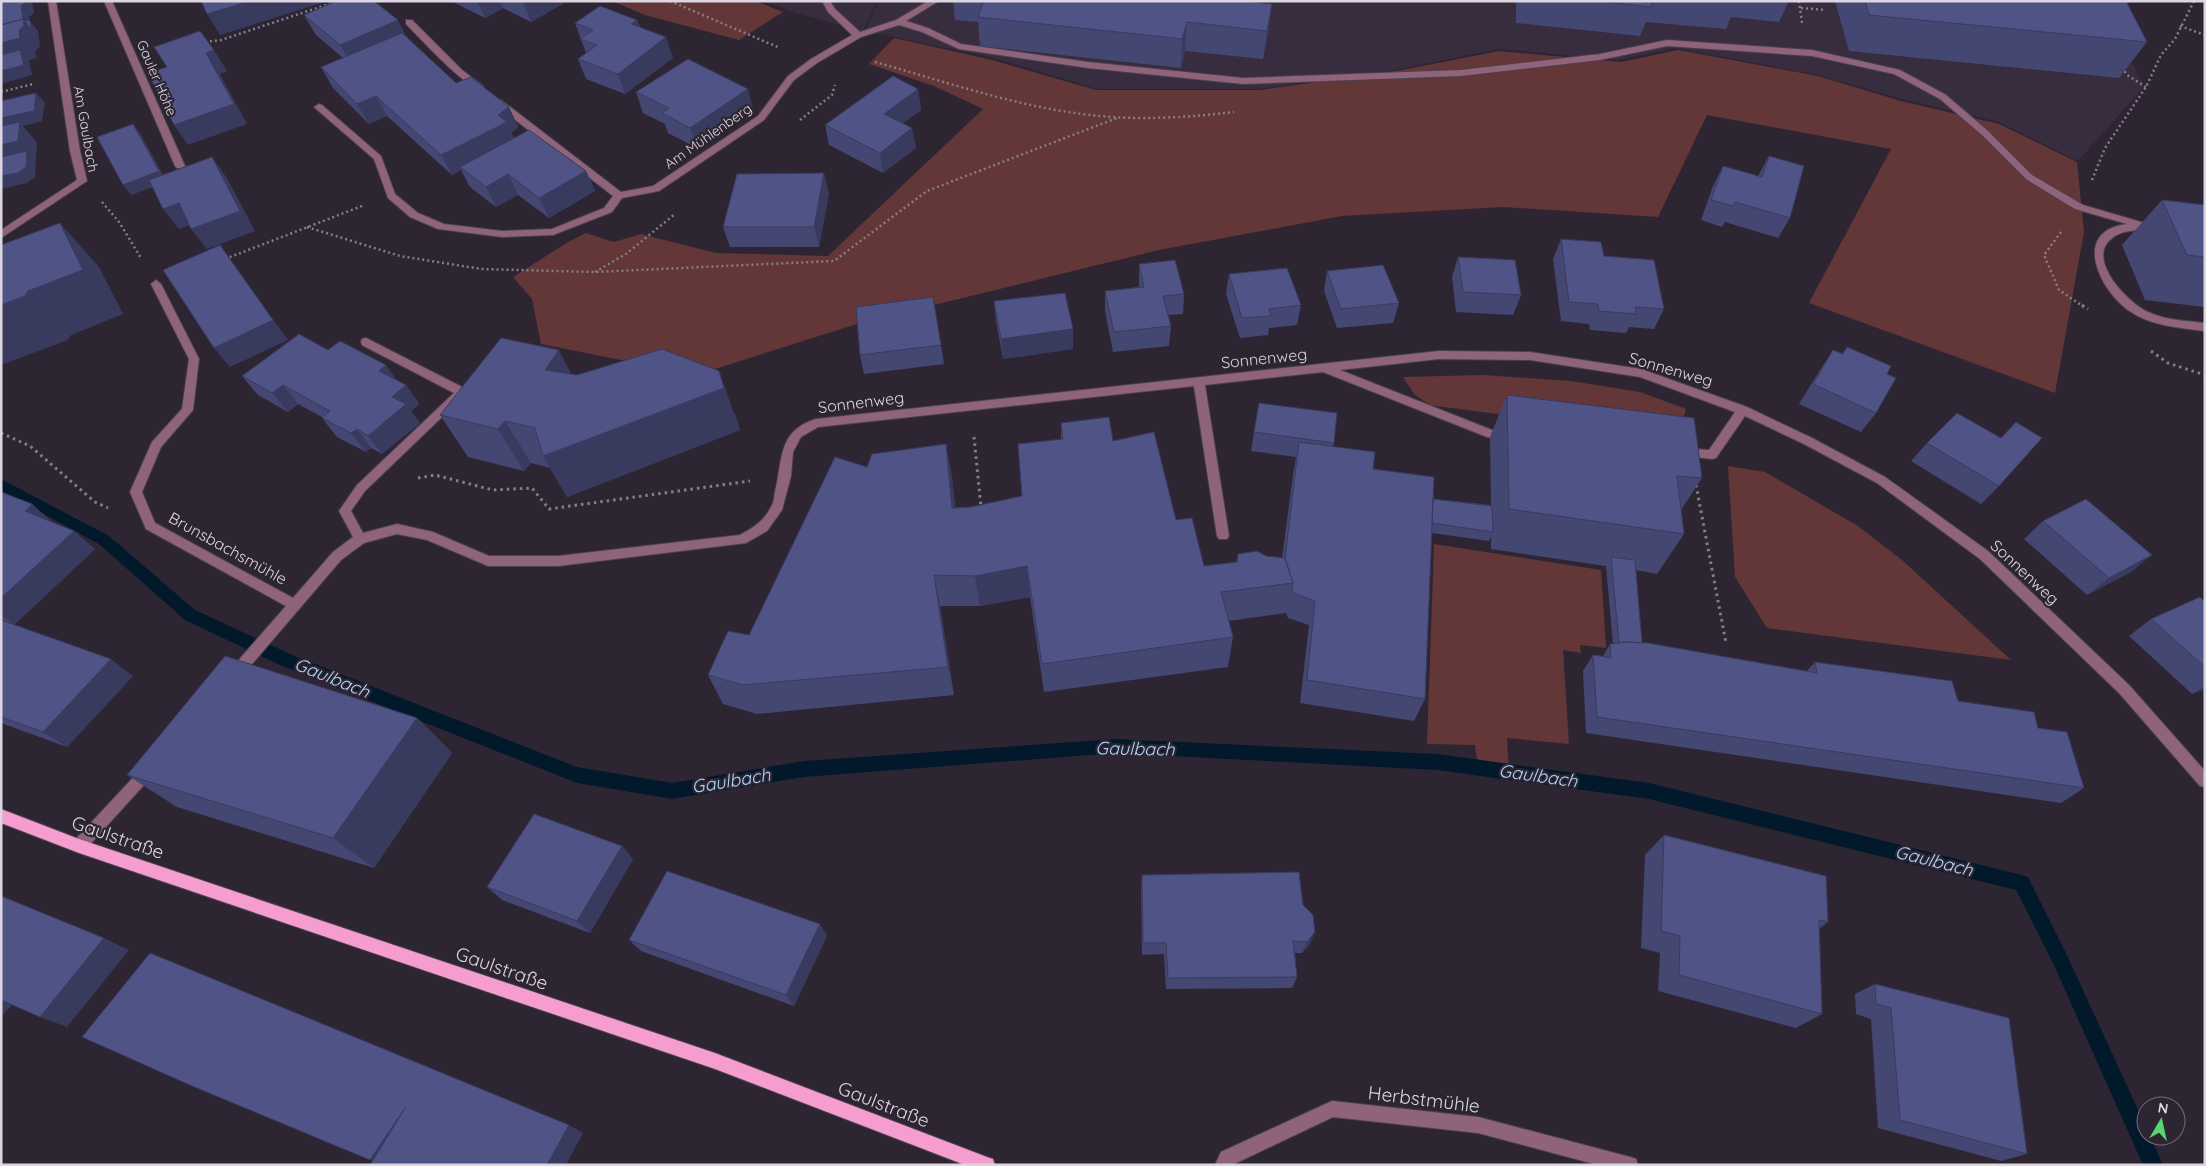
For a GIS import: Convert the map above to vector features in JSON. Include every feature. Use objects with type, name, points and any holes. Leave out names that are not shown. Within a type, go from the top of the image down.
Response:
[{"type":"main road","name":"Gaulstraße","points":[[1,816],[79,846],[715,1061],[987,1165]]},
{"type":"street","name":"Am Gaulbach","points":[[1,235],[82,181],[62,76],[52,1]]},
{"type":"street","name":"Gauler Höhe","points":[[108,1],[180,166]]},
{"type":"street","points":[[826,1],[831,10],[858,35]]},
{"type":"street","name":"Am Mühlenberg","points":[[619,195],[656,189],[761,118],[791,78],[814,61],[858,35],[899,22],[935,1]]},
{"type":"street","points":[[319,107],[378,158],[390,196],[414,215],[442,227],[502,234],[553,232],[608,210],[619,195],[459,72],[409,22]]},
{"type":"street","points":[[899,22],[925,30],[959,46],[1088,65],[1243,80],[1461,73],[1600,57],[1667,43],[1812,53],[1897,72],[1943,97],[1985,133],[2029,177],[2079,207],[2149,227],[2118,230],[2102,241],[2098,256],[2106,278],[2129,305],[2149,316],[2178,324],[2205,327]]},
{"type":"street","name":"Brunsbachsmühle","points":[[156,284],[194,359],[187,410],[156,445],[136,492],[150,526],[294,604],[229,682]]},
{"type":"street","points":[[360,539],[345,511],[361,488],[462,392],[366,342]]},
{"type":"street","name":"Sonnenweg","points":[[294,604],[336,556],[360,539],[397,529],[429,535],[488,561],[558,561],[742,540],[763,528],[778,506],[785,476],[787,452],[797,434],[816,423],[1439,355],[1530,356],[1642,374],[1710,396],[1808,441],[1880,480],[1984,555],[2124,689],[2205,781]]},
{"type":"street","points":[[1324,368],[1491,434],[1519,437]]},
{"type":"street","points":[[1199,381],[1223,536]]},
{"type":"street","points":[[1672,452],[1712,455],[1743,410]]},
{"type":"street","points":[[79,846],[157,760]]},
{"type":"street","name":"Herbstmühle","points":[[1223,1165],[1227,1158],[1332,1109],[1478,1125],[1630,1165]]},
{"type":"path","points":[[204,42],[221,40],[338,1]]},
{"type":"path","points":[[2092,181],[2105,148],[2146,87],[2161,55],[2175,40],[2180,26],[2194,1]]},
{"type":"path","points":[[1801,8],[1826,10]]},
{"type":"path","points":[[2180,26],[2205,34]]},
{"type":"path","points":[[2120,62],[2127,75],[2146,87]]},
{"type":"path","points":[[666,223],[626,254],[595,272],[834,261],[927,191],[1117,118]]},
{"type":"path","points":[[82,181],[119,222],[156,284]]},
{"type":"path","points":[[225,259],[390,196]]},
{"type":"path","points":[[970,406],[981,512]]},
{"type":"path","points":[[1,433],[30,446],[95,502],[150,526]]},
{"type":"path","points":[[1689,453],[1726,643]]},
{"type":"path","points":[[416,478],[435,475],[493,490],[532,488],[549,509],[785,476]]},
{"type":"shaded area","points":[[612,1],[756,1],[783,12],[739,40],[645,15]]},
{"type":"shaded area","points":[[764,1],[877,1],[863,31],[796,13]]},
{"type":"shaded area","points":[[879,1],[2102,1],[2144,87],[2078,161],[1999,122],[1902,99],[1818,75],[1675,48],[1620,60],[1498,49],[1400,69],[1259,89],[1097,89],[994,58],[865,31]]},
{"type":"shaded area","points":[[894,38],[992,60],[1096,90],[1259,90],[1402,70],[1499,51],[1621,62],[1678,50],[1818,76],[1901,101],[1999,124],[2077,162],[2084,232],[2055,393],[1809,303],[1891,149],[1707,115],[1658,217],[1504,207],[1342,216],[1159,250],[860,323],[696,375],[541,344],[532,299],[513,277],[568,242],[586,233],[614,242],[641,234],[716,253],[828,256],[983,109],[934,86],[869,64]]},
{"type":"shaded area","points":[[1483,375],[1571,381],[1640,392],[1686,409],[1678,438],[1429,405],[1414,394],[1403,377]]},
{"type":"shaded area","points":[[1728,466],[1765,472],[1858,526],[1902,560],[2011,660],[1767,628],[1735,577]]},
{"type":"shaded area","points":[[1434,544],[1601,570],[1606,648],[1580,645],[1581,653],[1563,650],[1569,744],[1507,738],[1509,772],[1478,768],[1475,745],[1427,744]]},
{"type":"building","points":[[1,1],[26,1],[21,6],[23,19],[1,25]]},
{"type":"building","points":[[201,1],[250,1],[207,14]]},
{"type":"building","points":[[336,1],[374,1],[398,20],[340,45],[304,15]]},
{"type":"building","points":[[984,1],[1244,1],[1272,4],[1267,31],[1187,22],[1182,39],[978,17]]},
{"type":"building","points":[[1597,1],[1651,1],[1652,7]]},
{"type":"building","points":[[1865,1],[2126,1],[2147,42],[1869,15]]},
{"type":"building","points":[[600,6],[637,20],[631,24],[666,37],[618,74],[578,59],[597,45],[580,39],[593,30],[575,23]]},
{"type":"building","points":[[23,19],[24,26],[19,30],[20,38],[1,43],[1,25]]},
{"type":"building","points":[[24,20],[30,21],[31,29]]},
{"type":"building","points":[[200,31],[214,50],[206,53],[234,104],[174,125],[148,73],[167,67],[154,47]]},
{"type":"building","points":[[402,33],[456,83],[471,77],[509,107],[498,115],[507,122],[441,155],[376,96],[357,104],[321,67]]},
{"type":"building","points":[[20,50],[24,65],[1,71],[1,55]]},
{"type":"building","points":[[688,59],[748,89],[690,128],[662,113],[669,108],[636,92]]},
{"type":"building","points":[[893,76],[918,89],[884,114],[912,128],[880,153],[825,125]]},
{"type":"building","points":[[36,93],[34,111],[1,118],[1,101]]},
{"type":"building","points":[[20,122],[18,141],[1,145],[1,126]]},
{"type":"building","points":[[133,124],[159,171],[123,185],[97,137]]},
{"type":"building","points":[[529,130],[586,171],[539,198],[508,174],[486,187],[460,167]]},
{"type":"building","points":[[27,151],[26,167],[18,173],[1,176],[1,157]]},
{"type":"building","points":[[1769,156],[1804,166],[1790,218],[1735,202],[1733,206],[1711,200],[1723,166],[1762,177]]},
{"type":"building","points":[[212,157],[240,211],[191,229],[179,203],[163,209],[149,180]]},
{"type":"building","points":[[824,173],[814,227],[723,227],[737,174]]},
{"type":"building","points":[[2162,200],[2205,205],[2205,257],[2187,255]]},
{"type":"building","points":[[60,223],[83,270],[28,291],[25,296],[1,305],[1,245]]},
{"type":"building","points":[[1561,239],[1601,242],[1604,256],[1654,260],[1664,309],[1635,307],[1636,314],[1599,311],[1598,304],[1569,302]]},
{"type":"building","points":[[220,245],[273,320],[214,348],[163,270]]},
{"type":"building","points":[[1458,257],[1515,260],[1521,295],[1463,292]]},
{"type":"building","points":[[1175,260],[1184,294],[1163,296],[1171,326],[1114,332],[1105,291],[1144,287],[1139,264]]},
{"type":"building","points":[[1383,265],[1399,303],[1341,309],[1327,271]]},
{"type":"building","points":[[1287,268],[1301,305],[1269,309],[1271,316],[1242,318],[1229,274]]},
{"type":"building","points":[[1065,293],[1073,329],[1001,339],[994,301]]},
{"type":"building","points":[[933,297],[941,345],[860,355],[856,307]]},
{"type":"building","points":[[299,334],[328,350],[340,341],[386,365],[379,371],[406,385],[392,397],[406,404],[368,436],[357,429],[351,433],[322,418],[330,411],[283,385],[272,393],[242,376]]},
{"type":"building","points":[[501,338],[559,350],[545,370],[577,375],[662,349],[719,371],[724,388],[543,456],[535,428],[505,421],[498,429],[440,415]]},
{"type":"building","points":[[1847,347],[1891,366],[1887,374],[1896,378],[1876,413],[1813,384],[1833,350],[1843,354]]},
{"type":"building","points":[[1507,395],[1694,418],[1702,478],[1677,476],[1684,534],[1509,509]]},
{"type":"building","points":[[1259,403],[1337,413],[1334,443],[1254,432]]},
{"type":"building","points":[[1957,413],[2001,438],[2016,422],[2042,438],[1999,486],[1927,443]]},
{"type":"building","points":[[1109,417],[1113,441],[1154,432],[1176,520],[1192,518],[1204,566],[1237,562],[1238,554],[1257,551],[1266,556],[1285,558],[1293,583],[1221,592],[1233,637],[1042,664],[1027,566],[975,576],[934,575],[948,667],[743,685],[708,675],[728,631],[749,635],[835,457],[867,467],[872,454],[946,444],[952,508],[971,507],[1022,496],[1018,444],[1063,439],[1061,423]]},
{"type":"building","points":[[1299,442],[1375,452],[1373,469],[1434,477],[1425,699],[1307,680],[1315,601],[1293,593],[1293,583],[1285,558]]},
{"type":"building","points":[[1,492],[32,504],[25,511],[74,531],[1,598]]},
{"type":"building","points":[[1433,499],[1492,506],[1493,532],[1432,523]]},
{"type":"building","points":[[2086,499],[2152,555],[2109,578],[2043,521]]},
{"type":"building","points":[[1611,557],[1635,560],[1642,643],[1619,643]]},
{"type":"building","points":[[2200,597],[2205,602],[2205,667],[2151,619]]},
{"type":"building","points":[[1,620],[111,659],[43,732],[1,717]]},
{"type":"building","points":[[1625,642],[1648,643],[1817,673],[1815,662],[1952,681],[1958,701],[2034,712],[2038,728],[2067,732],[2084,788],[1597,717],[1593,655],[1611,658],[1610,644]]},
{"type":"building","points":[[225,656],[417,718],[333,838],[127,775]]},
{"type":"building","points":[[534,814],[622,846],[577,921],[487,887]]},
{"type":"building","points":[[1664,835],[1826,876],[1828,922],[1819,920],[1822,1014],[1679,975],[1680,936],[1661,931]]},
{"type":"building","points":[[667,871],[820,924],[786,995],[629,940]]},
{"type":"building","points":[[1299,872],[1303,905],[1313,915],[1315,932],[1307,942],[1293,941],[1297,977],[1168,978],[1166,943],[1143,943],[1142,875]]},
{"type":"building","points":[[1,896],[104,938],[40,1017],[1,1000]]},
{"type":"building","points":[[150,953],[569,1125],[547,1165],[370,1165],[405,1108],[370,1160],[192,1086],[82,1037]]},
{"type":"building","points":[[1875,984],[2009,1018],[2027,1154],[1900,1120],[1891,1008],[1876,1004]]},
{"type":"waterway","name":"Gaulbach","points":[[1,484],[104,540],[190,615],[286,660],[577,775],[672,791],[804,769],[1116,746],[1437,762],[1649,791],[2022,883],[2059,957],[2153,1165]]}]
